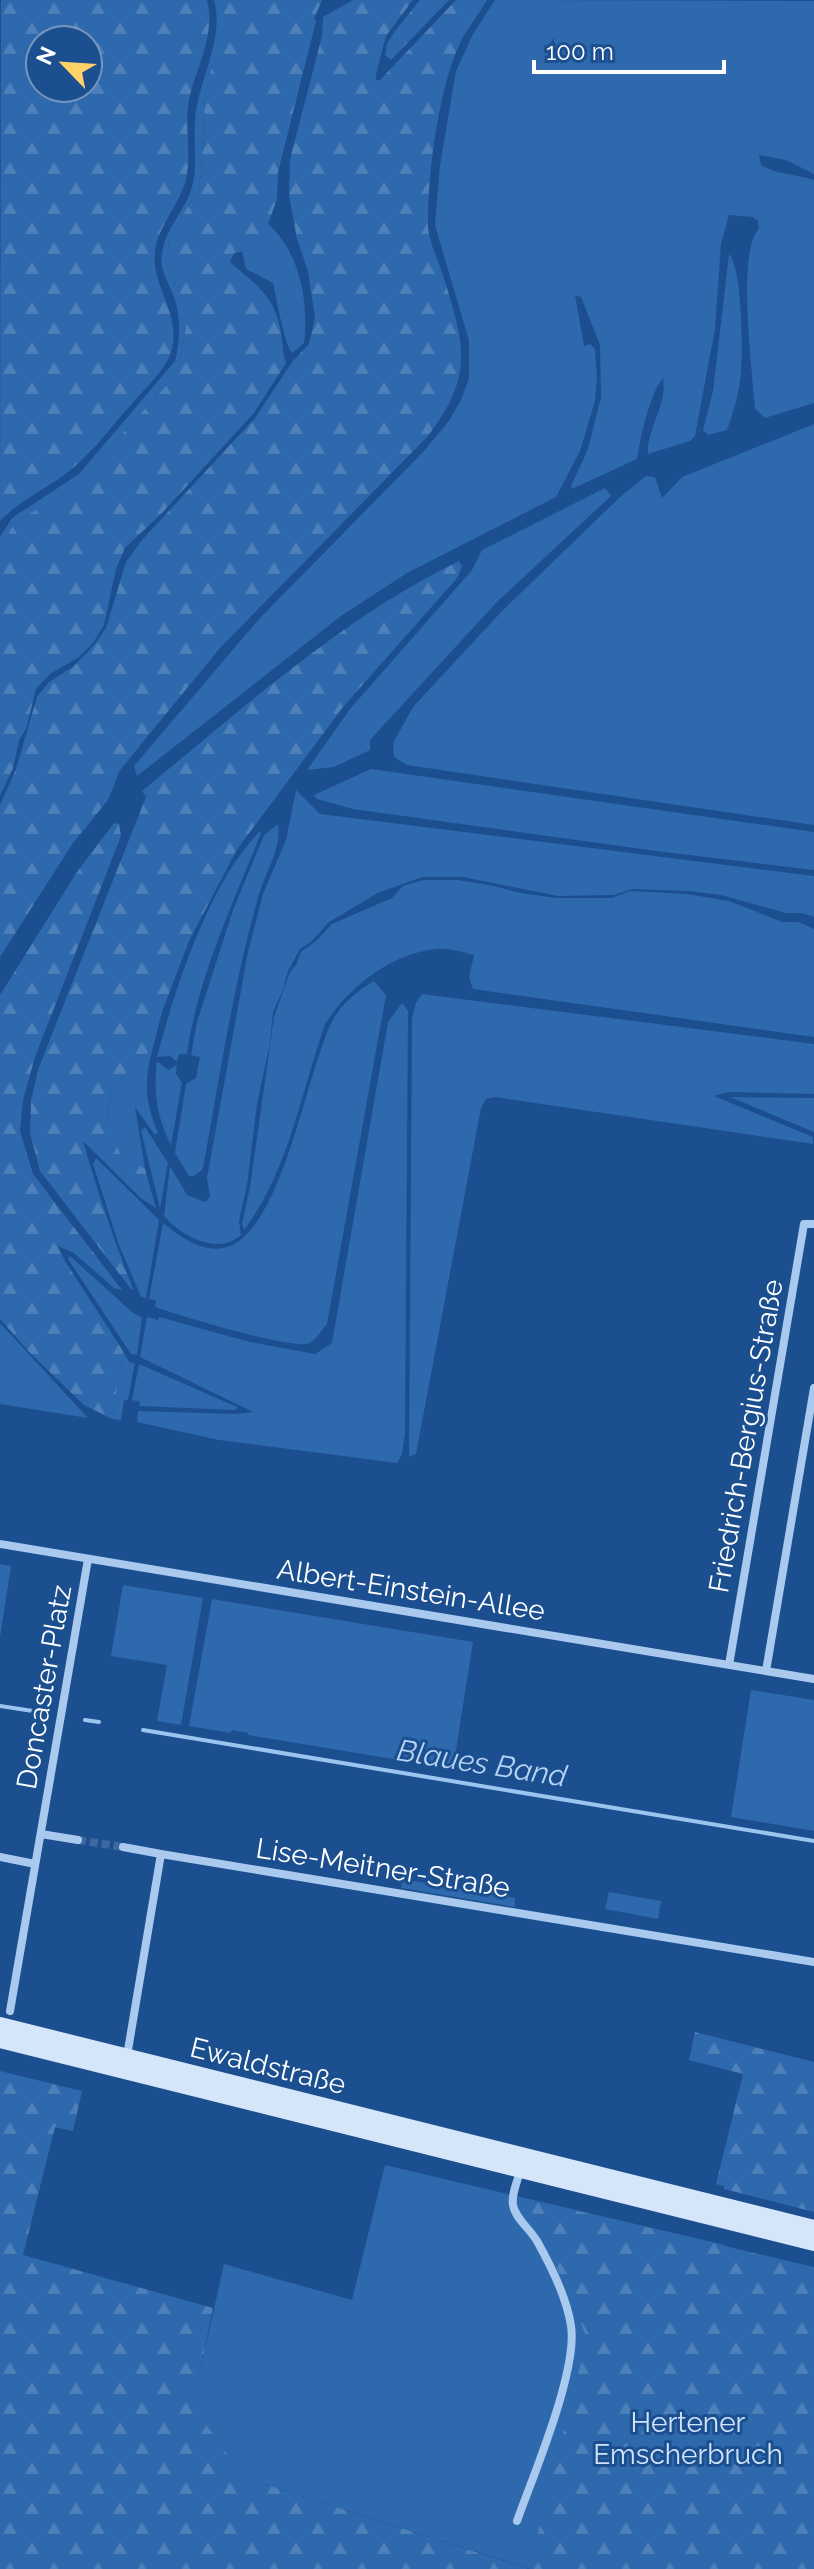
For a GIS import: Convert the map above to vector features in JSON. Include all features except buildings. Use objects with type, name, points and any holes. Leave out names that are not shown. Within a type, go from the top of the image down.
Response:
[{"type":"main road","name":"Ewaldstraße","points":[[5,2018],[126,2064]]},
{"type":"main road","name":"Ewaldstraße","points":[[0,2040],[126,2064],[522,2164],[814,2243]]},
{"type":"main road","name":"Ewaldstraße","points":[[522,2164],[814,2228]]},
{"type":"street","name":"Friedrich-Bergius-Straße","points":[[729,1665],[804,1224],[814,1224]]},
{"type":"street","name":"Friedrich-Bergius-Straße","points":[[766,1671],[814,1388]]},
{"type":"street","name":"Albert-Einstein-Allee","points":[[0,1544],[814,1679]]},
{"type":"street","name":"Doncaster-Platz","points":[[5,2018],[41,1834],[88,1559]]},
{"type":"street","points":[[41,1834],[78,1840]]},
{"type":"street","name":"Lise-Meitner-Straße","points":[[123,1847],[814,1962]]},
{"type":"street","points":[[126,2064],[161,1854]]},
{"type":"street","points":[[0,1857],[35,1864]]},
{"type":"street","points":[[517,2521],[551,2428],[572,2350],[571,2326],[561,2292],[536,2240],[516,2214],[512,2203],[522,2164]]},
{"type":"green space","points":[[1,0],[207,0],[207,38],[189,100],[186,179],[160,233],[155,251],[158,279],[172,319],[172,348],[158,374],[99,442],[64,475],[0,521]]},
{"type":"green space","points":[[214,0],[227,0],[227,4],[205,98],[198,191],[169,242],[166,264],[182,297],[187,321],[179,367],[165,387],[69,492],[23,516],[11,528],[0,552],[0,537],[12,518],[79,474],[175,361],[179,338],[178,315],[161,260],[167,236],[189,196],[194,179],[197,105],[216,30]]},
{"type":"green space","points":[[227,0],[322,0],[314,19],[316,21],[278,172],[277,199],[265,233],[254,249],[234,253],[230,262],[263,291],[274,308],[286,363],[254,413],[162,513],[125,548],[116,569],[104,625],[93,643],[79,657],[50,674],[36,689],[13,768],[0,796],[0,552],[11,528],[23,516],[69,492],[165,387],[179,367],[187,321],[182,297],[166,264],[169,242],[198,191],[205,98]]},
{"type":"green space","points":[[353,0],[413,0],[386,36],[376,74],[376,80],[380,80],[456,0],[487,0],[464,36],[446,81],[430,182],[429,232],[460,339],[459,376],[453,395],[427,437],[220,648],[120,770],[108,800],[73,843],[0,957],[0,805],[16,769],[37,697],[49,682],[74,666],[95,644],[106,628],[126,562],[142,540],[255,418],[292,362],[309,344],[315,318],[308,271],[297,239],[289,195],[290,159],[322,36],[323,17]]},
{"type":"green space","points":[[420,0],[449,0],[391,60],[385,55],[387,44]]},
{"type":"green space","points":[[495,0],[814,1],[814,174],[786,160],[759,155],[761,165],[767,168],[814,180],[814,403],[765,418],[755,409],[747,286],[748,261],[752,241],[759,229],[758,221],[753,217],[729,215],[721,244],[715,329],[695,436],[690,441],[648,454],[664,388],[663,378],[650,405],[637,459],[572,489],[588,449],[601,397],[600,345],[581,297],[575,295],[584,346],[590,344],[595,349],[595,401],[580,451],[556,497],[407,573],[341,616],[137,776],[134,766],[259,619],[424,451],[449,421],[461,400],[469,379],[469,341],[435,225],[440,165],[456,71],[473,34]]},
{"type":"green space","points":[[268,224],[279,235],[295,263],[303,295],[304,343],[292,353],[283,330],[273,283],[246,269],[242,251],[254,249]]},
{"type":"green space","points":[[729,254],[737,275],[741,309],[740,378],[727,430],[708,435],[703,430],[713,391]]},
{"type":"green space","points":[[814,424],[814,825],[407,765],[394,757],[393,743],[413,707],[502,611],[620,497],[646,476],[655,477],[662,498],[682,477]]},
{"type":"green space","points":[[605,488],[611,496],[496,603],[370,740],[370,750],[334,767],[307,770],[350,709],[472,570],[482,550]]},
{"type":"green space","points":[[459,561],[462,566],[458,577],[343,707],[236,851],[189,941],[162,1012],[152,1051],[136,1060],[112,1090],[106,1121],[121,1155],[145,1169],[156,1208],[142,1199],[83,1141],[131,1289],[40,1171],[30,1133],[31,1100],[39,1067],[146,797],[142,791],[255,697],[334,637],[374,609]]},
{"type":"green space","points":[[371,769],[814,832],[814,870],[353,809],[317,799],[314,795]]},
{"type":"green space","points":[[296,790],[320,814],[814,876],[814,917],[786,913],[721,895],[689,891],[632,889],[614,895],[558,896],[463,877],[422,877],[378,893],[329,922],[300,949],[288,971],[273,1012],[239,1221],[241,1235],[221,1244],[200,1241],[164,1216],[170,1166],[187,1195],[205,1202],[210,1197],[207,1178],[248,952],[263,894],[286,840]]},
{"type":"green space","points":[[114,823],[119,824],[121,836],[35,1057],[23,1100],[20,1131],[33,1174],[122,1290],[114,1288],[74,1253],[58,1246],[123,1351],[112,1419],[84,1405],[0,1319],[0,995],[77,872]]},
{"type":"green space","points":[[278,824],[276,851],[259,894],[242,960],[204,1163],[202,1170],[189,1176],[175,1153],[186,1084],[196,1078],[200,1057],[191,1055],[197,1022],[233,910],[264,835]]},
{"type":"green space","points":[[260,831],[207,970],[187,1054],[179,1054],[177,1062],[170,1056],[157,1057],[184,969],[210,907],[242,853]]},
{"type":"green space","points":[[423,880],[457,880],[556,898],[612,898],[630,891],[687,894],[729,901],[782,922],[799,922],[814,929],[814,1037],[473,989],[469,977],[474,955],[442,949],[403,957],[359,985],[325,1024],[283,1157],[244,1230],[242,1223],[274,1017],[290,972],[301,952],[332,924],[392,898],[403,886]]},
{"type":"green space","points":[[374,981],[386,995],[327,1324],[313,1341],[300,1344],[235,1331],[155,1307],[156,1300],[149,1299],[163,1223],[206,1248],[223,1248],[244,1237],[262,1214],[277,1183],[334,1018],[352,997]]},
{"type":"green space","points":[[422,994],[814,1044],[814,1094],[728,1092],[714,1096],[813,1137],[813,1144],[495,1097],[486,1099],[481,1108],[416,1454],[409,1457],[412,1018]]},
{"type":"green space","points":[[402,1003],[408,1011],[405,1434],[402,1454],[397,1463],[219,1440],[137,1422],[138,1411],[253,1412],[140,1357],[147,1317],[158,1320],[159,1317],[250,1342],[315,1354],[332,1343],[388,1022]]},
{"type":"green space","points":[[152,1051],[147,1093],[158,1133],[155,1135],[135,1107],[145,1169],[121,1155],[106,1122],[112,1090],[136,1060]]},
{"type":"green space","points":[[157,1061],[168,1070],[177,1065],[176,1074],[182,1083],[171,1145],[157,1104]]},
{"type":"green space","points":[[730,1097],[814,1098],[814,1132]]},
{"type":"green space","points":[[145,1127],[168,1163],[160,1208],[141,1131]]},
{"type":"green space","points":[[96,1158],[159,1220],[146,1298],[141,1297],[119,1245],[93,1164]]},
{"type":"green space","points":[[70,1256],[142,1318],[137,1355],[131,1354],[68,1259]]},
{"type":"green space","points":[[0,1323],[88,1418],[0,1404]]},
{"type":"green space","points":[[123,1351],[129,1362],[135,1363],[121,1420],[112,1419]]},
{"type":"green space","points":[[139,1364],[237,1407],[236,1410],[139,1406],[140,1402],[132,1400]]},
{"type":"green space","points":[[0,1564],[11,1566],[0,1637]]},
{"type":"green space","points":[[123,1585],[203,1598],[181,1725],[157,1721],[167,1665],[111,1656]]},
{"type":"green space","points":[[212,1599],[473,1642],[453,1769],[232,1730],[230,1733],[189,1726]]},
{"type":"green space","points":[[751,1690],[814,1700],[814,1831],[731,1817]]},
{"type":"green space","points":[[402,1879],[515,1898],[515,1907],[401,1888]]},
{"type":"green space","points":[[609,1892],[661,1901],[658,1919],[605,1909]]},
{"type":"green space","points":[[695,2032],[814,2062],[814,2212],[724,2189],[724,2186],[716,2184],[743,2074],[689,2060]]},
{"type":"green space","points":[[0,2071],[82,2091],[73,2131],[55,2127],[23,2255],[213,2308],[193,2406],[243,2477],[529,2569],[0,2569]]},
{"type":"green space","points":[[385,2165],[725,2245],[723,2249],[814,2569],[532,2560],[530,2569],[243,2477],[0,2569],[0,2276],[193,2403],[224,2264],[352,2300]]},
{"type":"green space","name":"Hertener Emscherbruch","points":[[527,2199],[814,2267],[814,2569],[529,2569],[587,2338]]},
{"type":"waterway","name":"Blaues Band","points":[[0,1706],[33,1711]]},
{"type":"waterway","name":"Blaues Band","points":[[85,1720],[99,1722]]},
{"type":"waterway","name":"Blaues Band","points":[[143,1730],[814,1841]]},
{"type":"tunnel","points":[[78,1840],[123,1847]]}]
